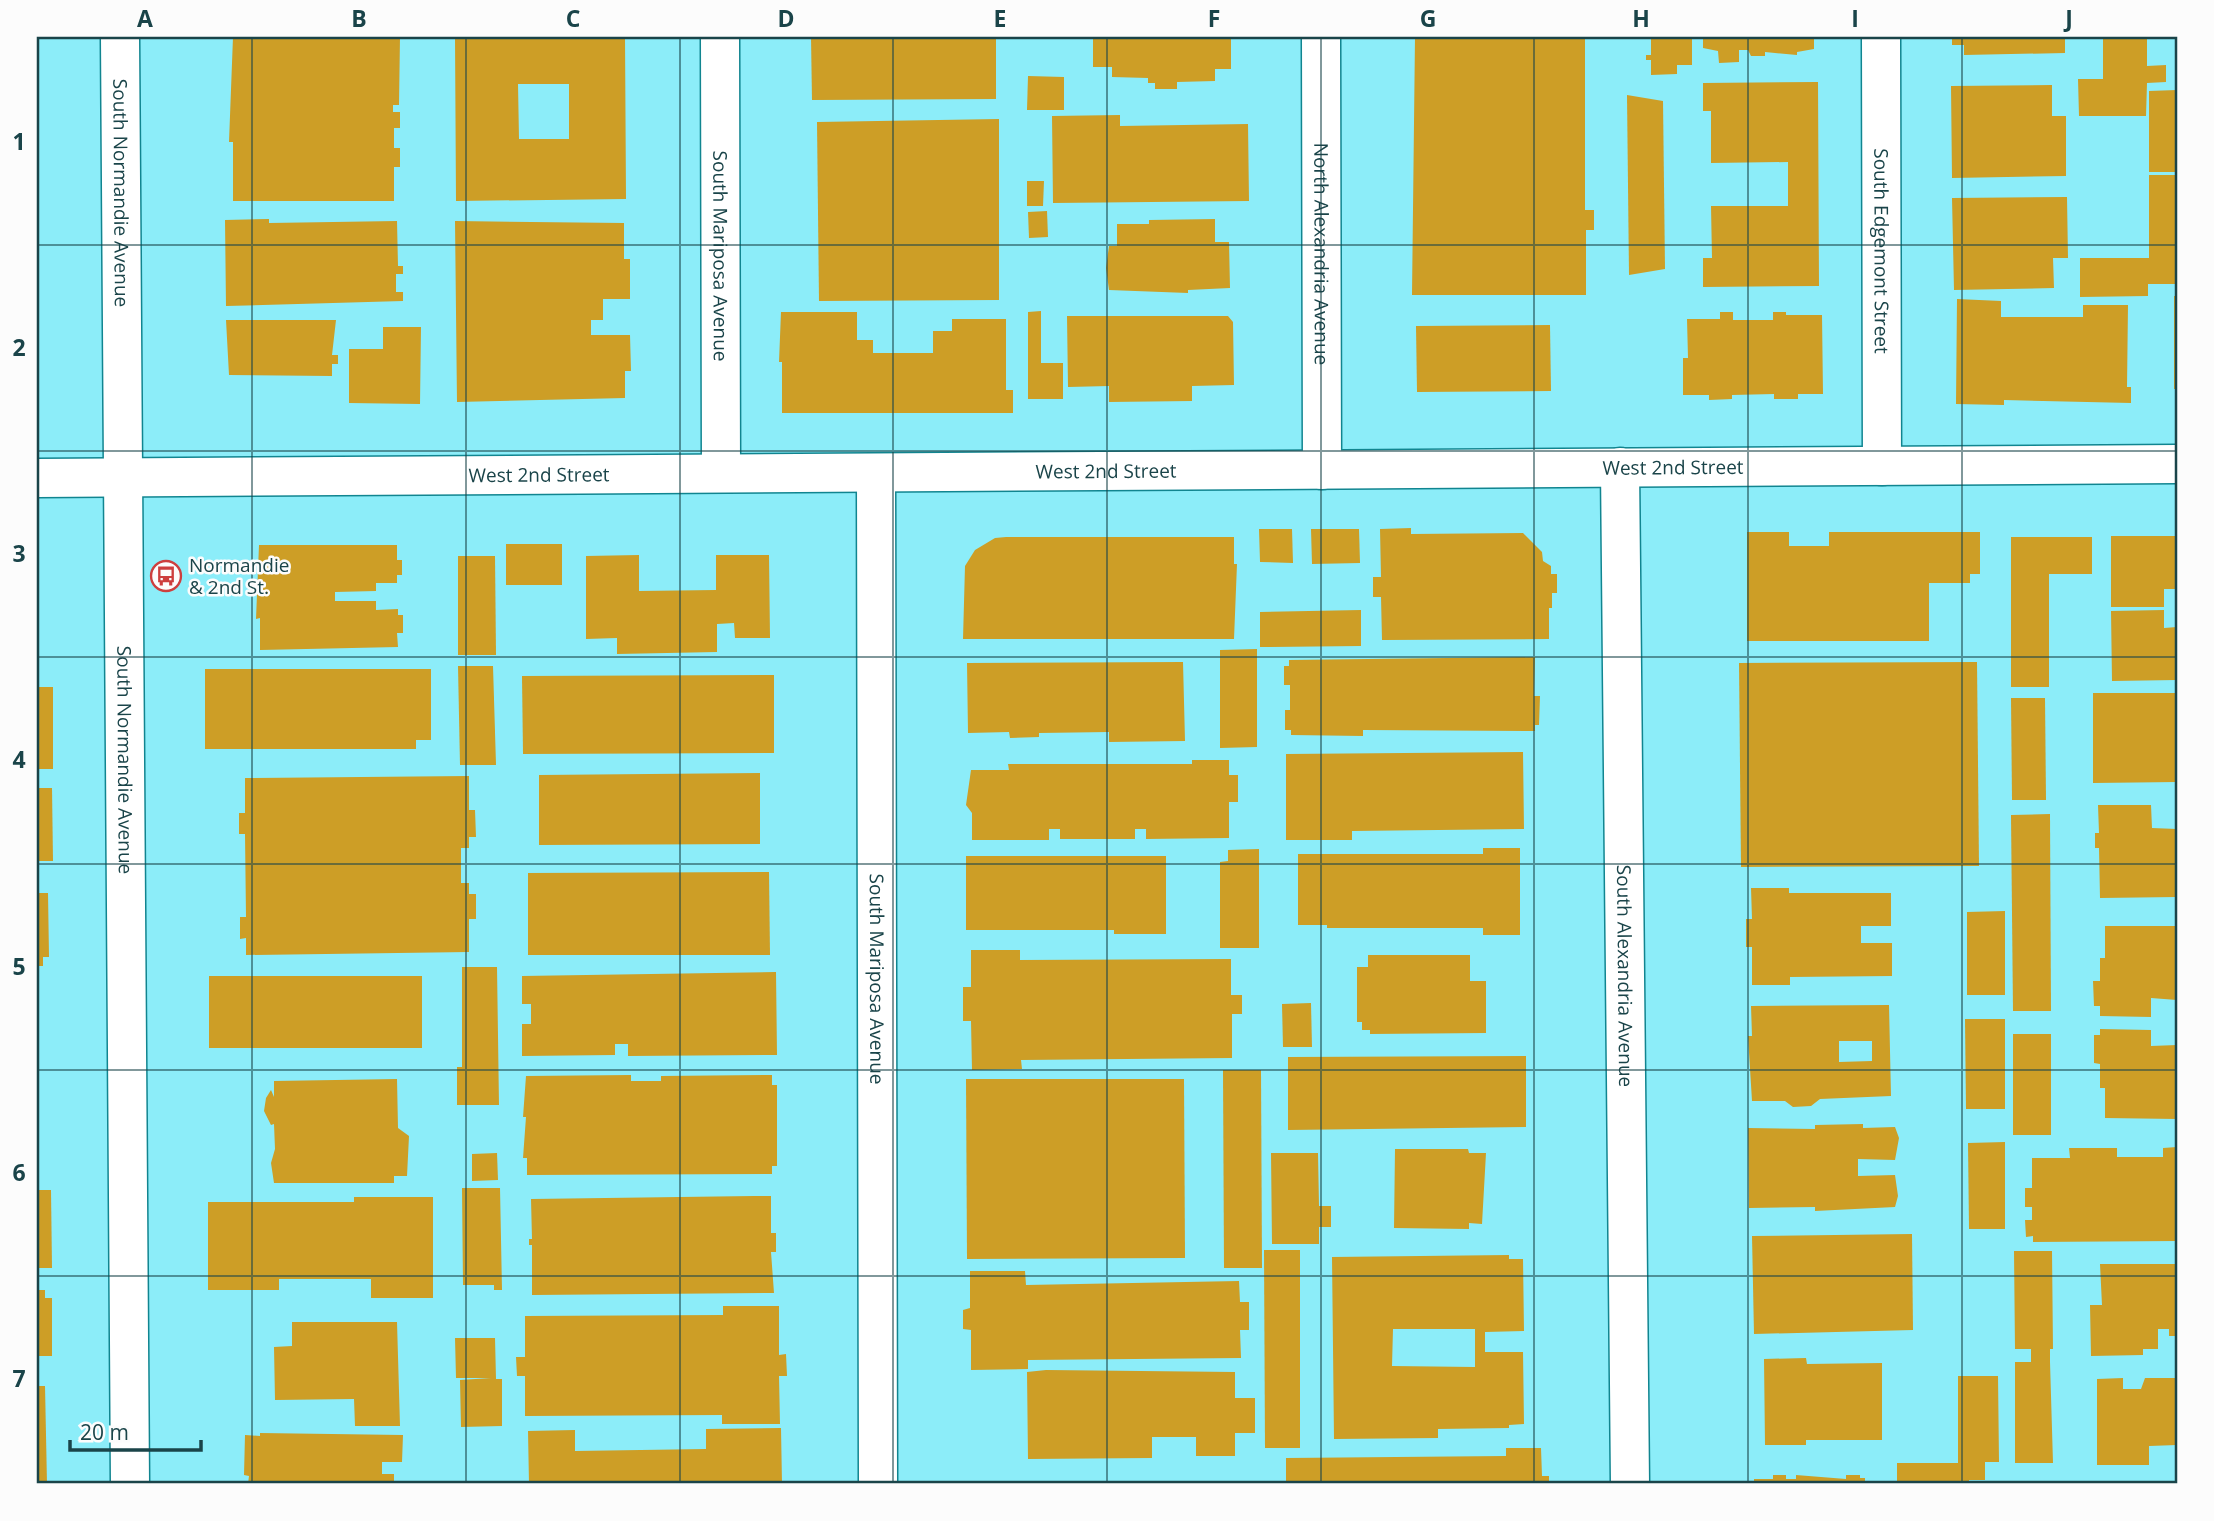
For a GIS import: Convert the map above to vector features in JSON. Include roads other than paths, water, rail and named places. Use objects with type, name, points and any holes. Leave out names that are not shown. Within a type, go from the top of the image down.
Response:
[{"type":"street","name":"South Normandie Avenue","points":[[120,37],[130,1484]]},
{"type":"street","name":"South Mariposa Avenue","points":[[720,37],[721,473]]},
{"type":"street","name":"North Alexandria Avenue","points":[[1321,37],[1322,470]]},
{"type":"street","name":"South Edgemont Street","points":[[1881,37],[1881,466]]},
{"type":"street","name":"West 2nd Street","points":[[37,478],[2177,464]]},
{"type":"street","name":"South Alexandria Avenue","points":[[1620,467],[1630,1484]]},
{"type":"street","name":"South Mariposa Avenue","points":[[876,472],[878,1484]]},
{"type":"place","name":"Normandie & 2nd St.","points":[[166,576]]}]
